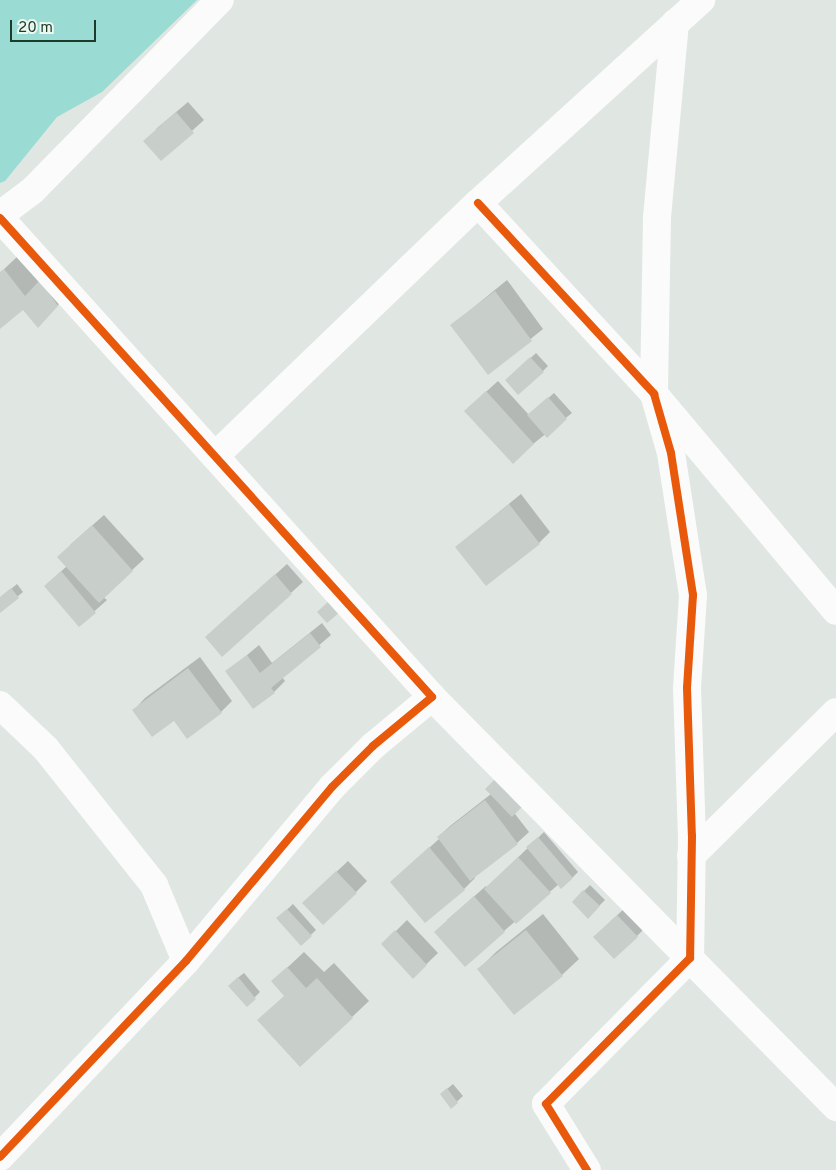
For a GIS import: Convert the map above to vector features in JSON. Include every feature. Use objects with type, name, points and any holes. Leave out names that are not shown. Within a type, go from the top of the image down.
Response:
[{"type":"street","points":[[220,0],[32,191],[0,216],[432,697],[836,1107]]},
{"type":"street","points":[[215,456],[478,203],[701,0]]},
{"type":"street","points":[[587,1170],[546,1104],[690,958],[691,856],[687,688],[693,595],[671,453],[654,394],[657,218],[675,24]]},
{"type":"street","points":[[478,203],[654,394],[836,611]]},
{"type":"street","points":[[0,1157],[186,961],[332,787],[373,746],[432,697]]},
{"type":"street","points":[[0,706],[46,749],[154,885],[186,961]]},
{"type":"street","points":[[691,856],[836,712]]},
{"type":"water","points":[[0,0],[197,0],[102,92],[57,117],[5,181],[0,183]]},
{"type":"building","points":[[176,112],[194,133],[161,161],[143,141]]},
{"type":"building","points":[[4,269],[25,296],[40,280],[58,306],[38,328],[23,310],[0,329],[0,272]]},
{"type":"building","points":[[495,291],[532,341],[488,375],[450,325]]},
{"type":"building","points":[[530,357],[544,372],[518,395],[505,380]]},
{"type":"building","points":[[486,391],[534,444],[513,464],[464,411]]},
{"type":"building","points":[[548,397],[567,419],[547,438],[527,415]]},
{"type":"building","points":[[509,504],[540,544],[486,586],[455,547]]},
{"type":"building","points":[[92,525],[133,571],[99,603],[57,557]]},
{"type":"building","points":[[61,571],[96,613],[79,627],[44,586]]},
{"type":"building","points":[[275,574],[292,594],[222,657],[205,637]]},
{"type":"building","points":[[11,588],[19,598],[0,613],[0,597]]},
{"type":"building","points":[[330,600],[340,612],[327,623],[317,612]]},
{"type":"building","points":[[310,633],[321,647],[271,688],[275,693],[253,709],[225,671],[247,655],[260,673]]},
{"type":"building","points":[[188,668],[222,713],[187,739],[174,721],[152,737],[132,710]]},
{"type":"building","points":[[495,779],[522,807],[512,817],[485,789]]},
{"type":"building","points":[[485,800],[518,844],[470,881],[437,837]]},
{"type":"building","points":[[538,837],[573,878],[561,889],[526,847]]},
{"type":"building","points":[[429,847],[465,890],[425,923],[390,882]]},
{"type":"building","points":[[518,857],[551,893],[516,924],[484,889]]},
{"type":"building","points":[[336,871],[357,893],[323,925],[302,903]]},
{"type":"building","points":[[583,890],[600,906],[588,919],[572,902]]},
{"type":"building","points":[[474,896],[505,932],[465,967],[434,932]]},
{"type":"building","points":[[287,909],[312,936],[301,946],[276,918]]},
{"type":"building","points":[[617,915],[638,937],[614,959],[593,937]]},
{"type":"building","points":[[395,930],[427,965],[413,979],[381,944]]},
{"type":"building","points":[[526,930],[563,976],[514,1015],[477,969]]},
{"type":"building","points":[[287,967],[306,988],[317,978],[353,1018],[300,1067],[257,1020],[284,996],[271,981]]},
{"type":"building","points":[[238,977],[256,999],[247,1007],[228,986]]},
{"type":"building","points":[[447,1088],[458,1103],[451,1109],[440,1094]]},
{"type":"cycle path","points":[[478,203],[654,394],[671,453],[693,595],[687,688],[692,836],[690,958],[546,1104],[587,1170]]},
{"type":"cycle path","points":[[0,218],[432,697],[373,746],[332,787],[186,961],[0,1157]]}]
